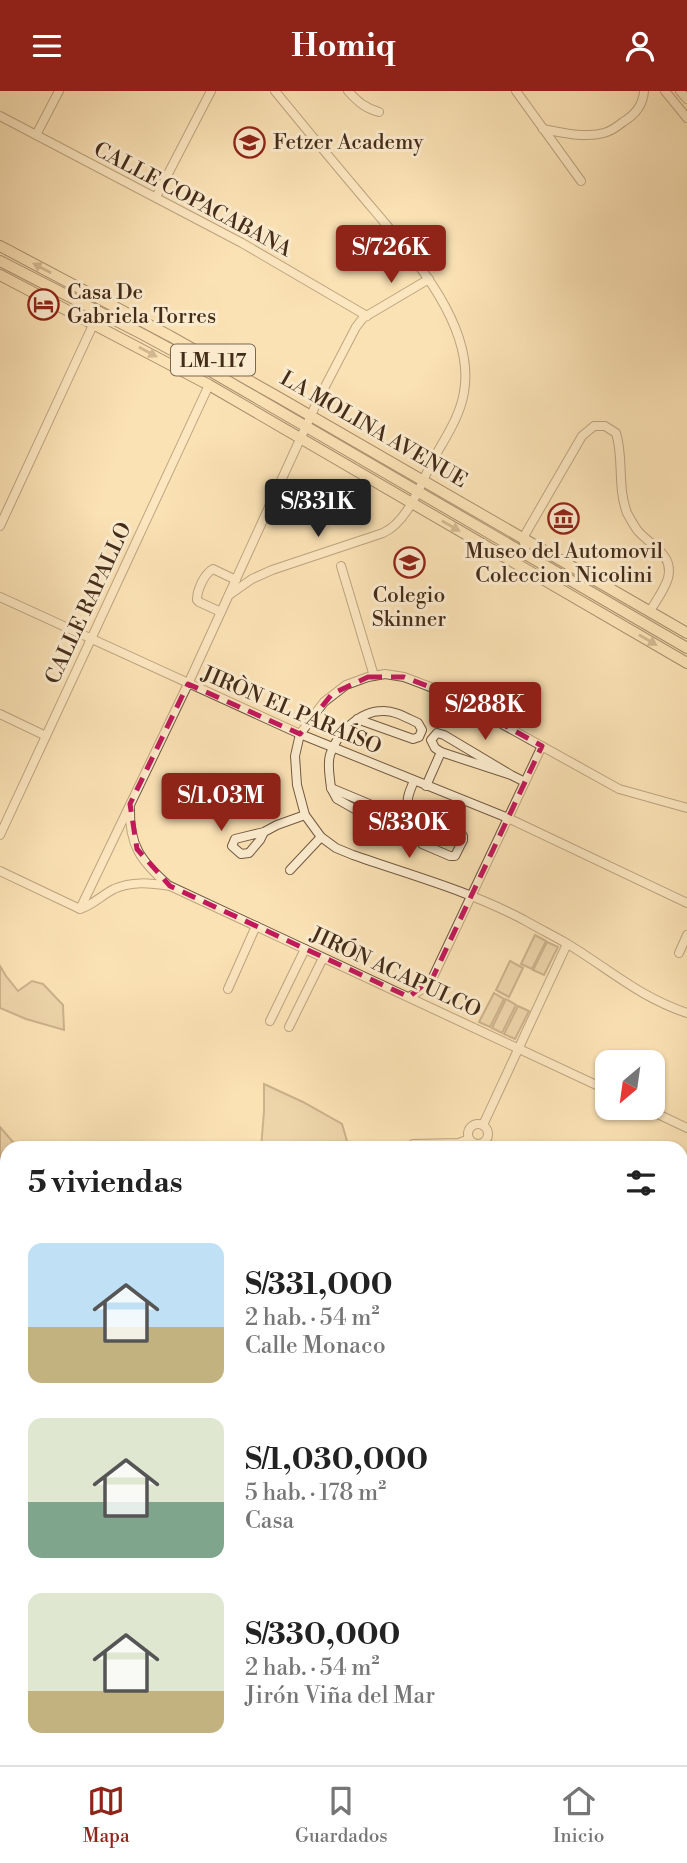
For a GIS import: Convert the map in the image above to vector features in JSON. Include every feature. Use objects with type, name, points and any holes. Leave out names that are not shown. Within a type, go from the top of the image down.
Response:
[{"type":"main road","name":"LA MOLINA AVENUE","points":[[0,247],[170,336],[312,415],[687,633]]},
{"type":"main road","name":"LA MOLINA AVENUE","points":[[0,261],[212,372],[687,648]]},
{"type":"main road","name":"LM-117","points":[[0,275],[209,385],[687,663]]},
{"type":"street","points":[[36,135],[59,91]]},
{"type":"street","points":[[156,198],[211,91]]},
{"type":"street","points":[[229,595],[272,569],[388,531],[401,520],[457,415],[464,391],[464,365],[456,330],[429,279],[275,91]]},
{"type":"street","points":[[348,91],[366,108],[379,112]]},
{"type":"street","points":[[516,91],[581,181]]},
{"type":"street","points":[[543,129],[566,133],[606,133],[638,110],[644,91]]},
{"type":"street","points":[[665,91],[687,118]]},
{"type":"street","points":[[680,91],[687,99]]},
{"type":"street","name":"CALLE COPACABANA","points":[[0,116],[242,243],[367,316]]},
{"type":"street","points":[[0,871],[80,909],[188,684],[312,415],[358,324],[429,279]]},
{"type":"street","points":[[0,526],[99,312]]},
{"type":"street","name":"CALLE RAPALLO","points":[[0,835],[209,385]]},
{"type":"street","points":[[527,555],[523,538],[582,436],[594,426],[606,426],[616,433],[620,443],[621,481],[627,511],[638,530],[662,552],[668,564],[668,579],[650,611]]},
{"type":"street","points":[[341,566],[374,676]]},
{"type":"street","points":[[221,612],[199,602],[197,594],[207,574],[213,569],[236,580]]},
{"type":"street","name":"JIRÒN EL PARAÍSO","points":[[0,597],[300,734],[508,818],[687,903]]},
{"type":"street","points":[[687,808],[619,789],[446,693],[404,677],[385,674],[346,685],[332,694],[300,734],[295,756],[297,785],[305,815],[321,837],[336,848],[508,912],[567,944],[637,990],[687,1013]]},
{"type":"street","points":[[331,788],[386,811],[386,824],[381,824],[337,799],[331,788],[329,757],[349,726],[357,719],[374,712],[390,712],[418,723],[422,730],[419,737],[413,739],[357,719]]},
{"type":"street","points":[[0,714],[46,736]]},
{"type":"street","points":[[511,775],[441,752],[431,740],[437,733],[444,734],[525,782]]},
{"type":"street","points":[[409,997],[431,981],[542,746]]},
{"type":"street","points":[[426,786],[441,752]]},
{"type":"street","points":[[414,781],[407,797],[408,805],[416,815],[463,836],[455,856],[422,844],[420,837],[427,820]]},
{"type":"street","name":"JIRÓN ACAPULCO","points":[[130,804],[129,826],[136,849],[147,866],[170,885],[595,1084]]},
{"type":"street","points":[[264,832],[305,815]]},
{"type":"street","points":[[290,870],[321,837]]},
{"type":"street","name":"JIRÓN ACAPULCO","points":[[80,909],[113,889],[131,884],[147,882],[170,885]]},
{"type":"street","points":[[228,989],[256,926]]},
{"type":"street","points":[[679,953],[687,935]]},
{"type":"street","points":[[483,1125],[567,944]]},
{"type":"street","points":[[270,1021],[304,949]]},
{"type":"street","points":[[289,1027],[323,958]]},
{"type":"street","points":[[665,1118],[687,1128]]},
{"type":"street","points":[[472,1141],[468,1133],[476,1124],[483,1125],[488,1132],[485,1141]]},
{"type":"street","points":[[464,1141],[469,1139]]},
{"type":"highlighted area","points":[[368,677],[404,677],[446,693],[542,746],[433,977],[409,997],[170,886],[137,849],[130,804],[188,684],[300,734],[332,694]]},
{"type":"shaded area","points":[[535,935],[546,941],[532,969],[521,964]]},
{"type":"shaded area","points":[[547,942],[558,947],[544,975],[533,970]]},
{"type":"shaded area","points":[[510,961],[523,968],[509,997],[496,990]]},
{"type":"shaded area","points":[[0,966],[18,991],[32,981],[43,984],[63,1005],[64,1030],[0,1008]]},
{"type":"shaded area","points":[[494,993],[504,999],[490,1027],[479,1022]]},
{"type":"shaded area","points":[[506,999],[516,1005],[502,1033],[492,1028]]},
{"type":"shaded area","points":[[518,1006],[529,1011],[515,1039],[504,1034]]},
{"type":"shaded area","points":[[264,1084],[342,1124],[347,1141],[262,1141]]},
{"type":"shaded area","points":[[0,1127],[12,1141],[0,1141]]},
{"type":"place","name":"Fetzer Academy","points":[[250,142]]},
{"type":"place","name":"Casa De Gabriela Torres","points":[[44,304]]},
{"type":"place","name":"Museo del Automovil Coleccion Nicolini","points":[[564,519]]},
{"type":"place","name":"Colegio Skinner","points":[[409,563]]}]
